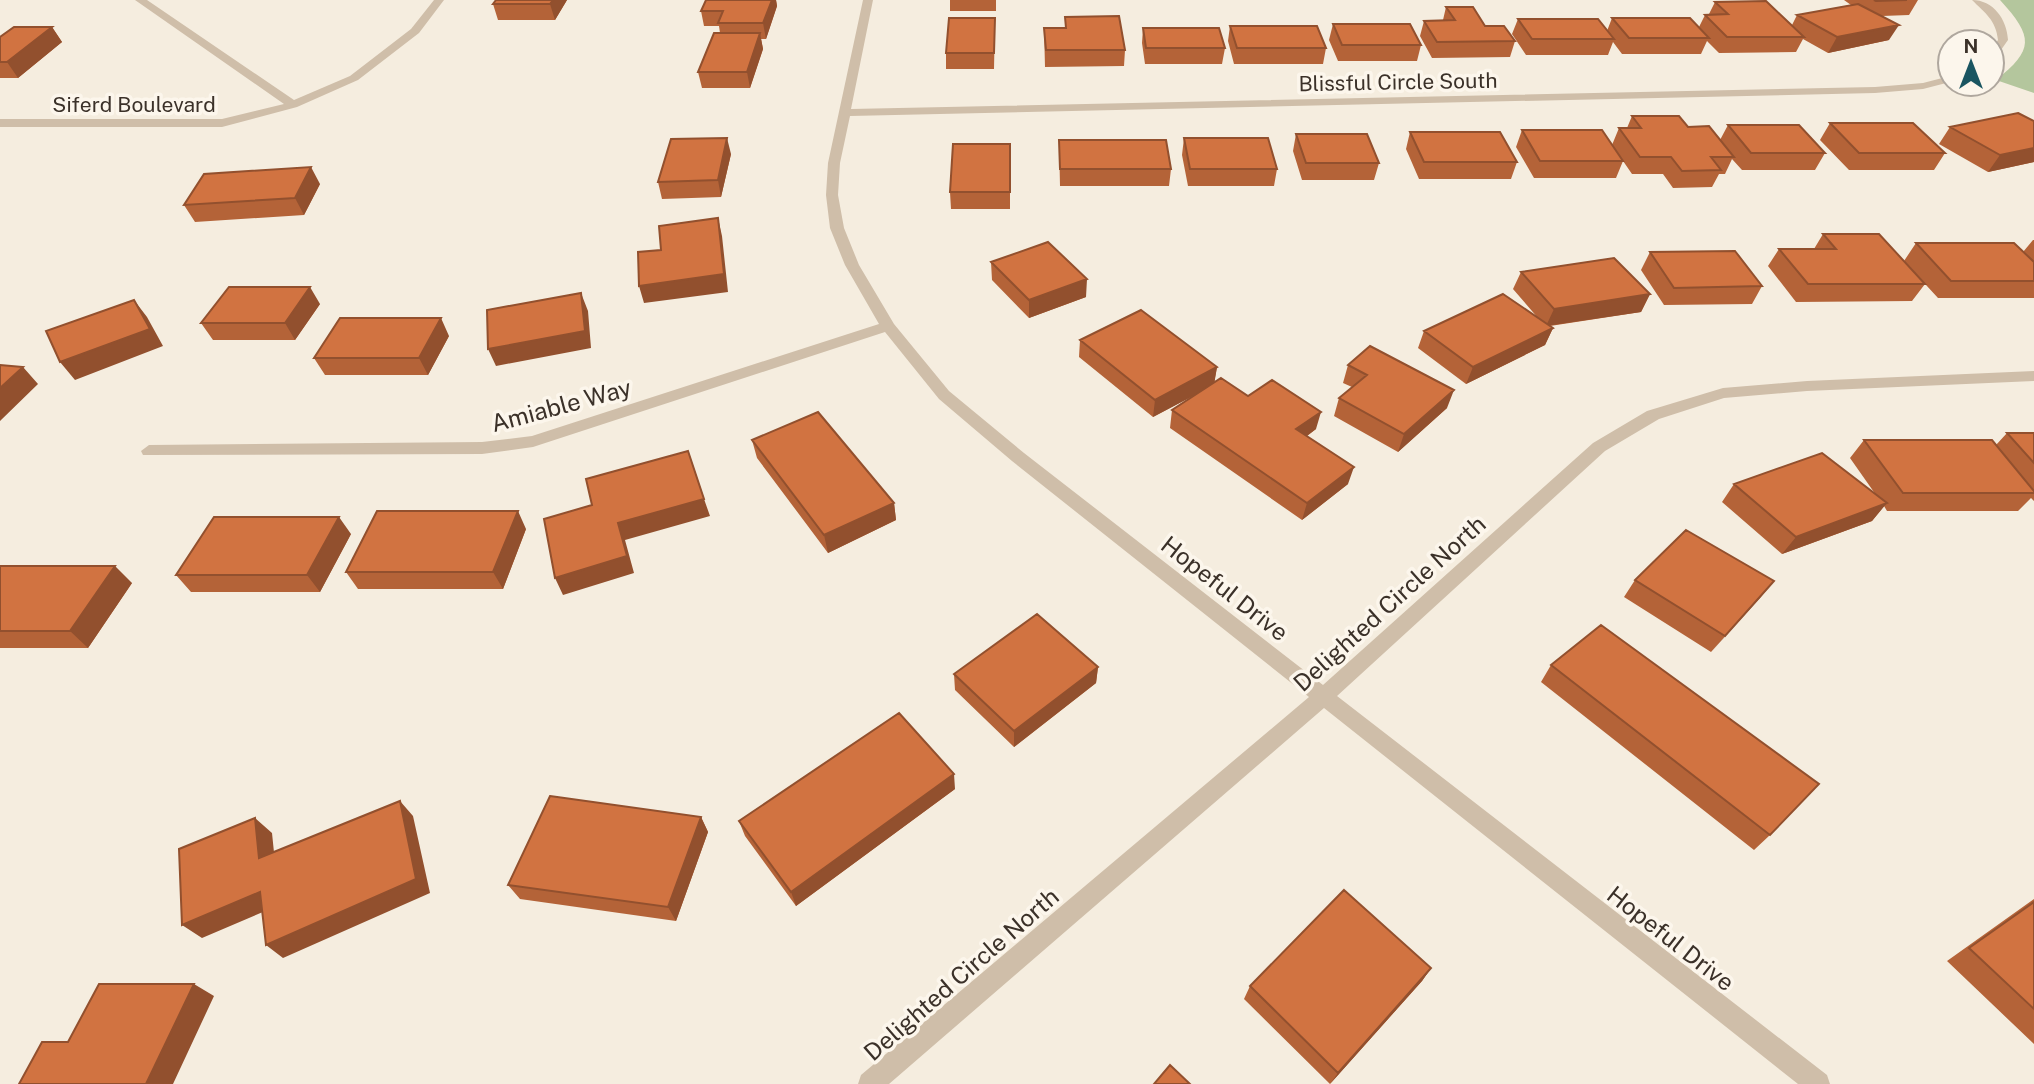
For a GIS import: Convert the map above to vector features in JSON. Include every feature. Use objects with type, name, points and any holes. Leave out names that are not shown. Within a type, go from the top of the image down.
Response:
[{"type":"street","points":[[140,0],[293,105]]},
{"type":"street","name":"Siferd Boulevard","points":[[0,123],[222,124],[293,105],[354,78],[415,31],[439,0]]},
{"type":"street","name":"Hopeful Drive","points":[[868,0],[834,173],[832,195],[837,228],[852,265],[888,327],[944,395],[1018,457],[1818,1084]]},
{"type":"street","points":[[1977,0],[1990,9],[2002,28]]},
{"type":"street","name":"Blissful Circle South","points":[[846,113],[1875,90],[1936,83]]},
{"type":"street","name":"Amiable Way","points":[[149,451],[482,448],[533,441],[888,327]]},
{"type":"street","name":"Delighted Circle North","points":[[870,1084],[1324,696],[1599,447],[1653,415],[1723,393],[1807,386],[2034,376]]},
{"type":"green space","points":[[2000,0],[2034,0],[2034,93],[2006,83],[2006,71],[2017,60],[2025,43],[2024,34]]},
{"type":"building","points":[[496,0],[553,0],[550,4],[493,4]]},
{"type":"building","points":[[706,0],[772,0],[763,23],[718,23],[723,11],[701,11]]},
{"type":"building","points":[[1766,1],[1804,37],[1727,37],[1705,15],[1728,14],[1715,2]]},
{"type":"building","points":[[1858,4],[1899,25],[1837,37],[1797,15]]},
{"type":"building","points":[[1446,7],[1473,7],[1485,26],[1504,26],[1515,41],[1437,42],[1424,21],[1455,20]]},
{"type":"building","points":[[1119,16],[1125,50],[1046,50],[1044,28],[1066,28],[1065,17]]},
{"type":"building","points":[[949,18],[995,18],[994,53],[946,53]]},
{"type":"building","points":[[1612,18],[1690,18],[1709,38],[1629,38]]},
{"type":"building","points":[[1518,19],[1598,19],[1614,39],[1532,39]]},
{"type":"building","points":[[1333,24],[1410,24],[1421,45],[1342,45]]},
{"type":"building","points":[[1230,26],[1317,26],[1326,48],[1237,48]]},
{"type":"building","points":[[14,27],[52,27],[7,62],[0,62],[0,37]]},
{"type":"building","points":[[1143,28],[1219,28],[1225,48],[1146,48]]},
{"type":"building","points":[[714,33],[760,33],[747,72],[698,72]]},
{"type":"building","points":[[2018,113],[2034,121],[2034,148],[2000,155],[1950,127]]},
{"type":"building","points":[[1632,116],[1679,116],[1688,127],[1709,126],[1734,157],[1711,157],[1721,170],[1682,171],[1671,157],[1640,157],[1619,128],[1641,128]]},
{"type":"building","points":[[1830,123],[1913,123],[1945,153],[1859,153]]},
{"type":"building","points":[[1728,125],[1799,125],[1825,153],[1751,153]]},
{"type":"building","points":[[1522,130],[1602,130],[1623,161],[1540,161]]},
{"type":"building","points":[[1410,132],[1500,132],[1517,162],[1424,162]]},
{"type":"building","points":[[1296,134],[1367,134],[1379,163],[1306,163]]},
{"type":"building","points":[[727,138],[718,180],[658,182],[671,139]]},
{"type":"building","points":[[1184,138],[1268,138],[1277,169],[1190,169]]},
{"type":"building","points":[[1059,140],[1166,140],[1171,169],[1060,169]]},
{"type":"building","points":[[953,144],[1010,144],[1010,192],[950,192]]},
{"type":"building","points":[[311,167],[295,198],[184,205],[204,174]]},
{"type":"building","points":[[718,218],[724,274],[639,286],[638,252],[661,250],[659,226]]},
{"type":"building","points":[[1823,234],[1879,234],[1925,284],[1808,284],[1779,249],[1836,249]]},
{"type":"building","points":[[1048,242],[1087,279],[1029,300],[991,262]]},
{"type":"building","points":[[1916,243],[2014,243],[2034,262],[2034,281],[1951,281]]},
{"type":"building","points":[[1735,251],[1762,286],[1674,288],[1650,252]]},
{"type":"building","points":[[1614,258],[1650,294],[1554,309],[1521,272]]},
{"type":"building","points":[[229,287],[310,287],[285,323],[201,323]]},
{"type":"building","points":[[581,293],[585,331],[488,349],[487,310]]},
{"type":"building","points":[[1503,294],[1553,328],[1473,367],[1424,331]]},
{"type":"building","points":[[134,300],[150,329],[60,362],[46,331]]},
{"type":"building","points":[[1141,310],[1217,367],[1155,400],[1080,340]]},
{"type":"building","points":[[340,318],[441,318],[419,358],[314,358]]},
{"type":"building","points":[[1370,346],[1454,390],[1404,434],[1339,398],[1367,375],[1348,365]]},
{"type":"building","points":[[0,365],[23,367],[0,388]]},
{"type":"building","points":[[1221,378],[1248,396],[1272,380],[1321,412],[1296,429],[1354,467],[1307,503],[1172,410]]},
{"type":"building","points":[[818,412],[894,503],[824,535],[752,440]]},
{"type":"building","points":[[2007,433],[2034,433],[2034,463]]},
{"type":"building","points":[[1864,440],[1992,440],[2034,493],[1903,493]]},
{"type":"building","points":[[688,451],[704,499],[618,523],[627,556],[555,578],[544,519],[592,505],[586,479]]},
{"type":"building","points":[[1822,453],[1887,503],[1796,537],[1734,484]]},
{"type":"building","points":[[377,511],[518,511],[493,572],[346,572]]},
{"type":"building","points":[[214,517],[339,517],[307,575],[176,575]]},
{"type":"building","points":[[1686,530],[1774,581],[1725,636],[1635,580]]},
{"type":"building","points":[[0,566],[115,566],[70,631],[0,631]]},
{"type":"building","points":[[1037,614],[1098,667],[1014,731],[954,674]]},
{"type":"building","points":[[1601,625],[1819,784],[1770,835],[1551,665]]},
{"type":"building","points":[[899,713],[954,774],[791,892],[739,821]]},
{"type":"building","points":[[550,796],[701,817],[668,907],[508,885]]},
{"type":"building","points":[[400,801],[416,879],[266,945],[260,892],[182,925],[179,849],[255,818],[259,858]]},
{"type":"building","points":[[1344,890],[1431,968],[1338,1073],[1250,986]]},
{"type":"building","points":[[2034,902],[2034,1009],[1969,948]]},
{"type":"building","points":[[99,984],[194,984],[146,1084],[19,1084],[42,1042],[68,1042]]},
{"type":"building","points":[[1170,1065],[1190,1084],[1154,1084]]}]
